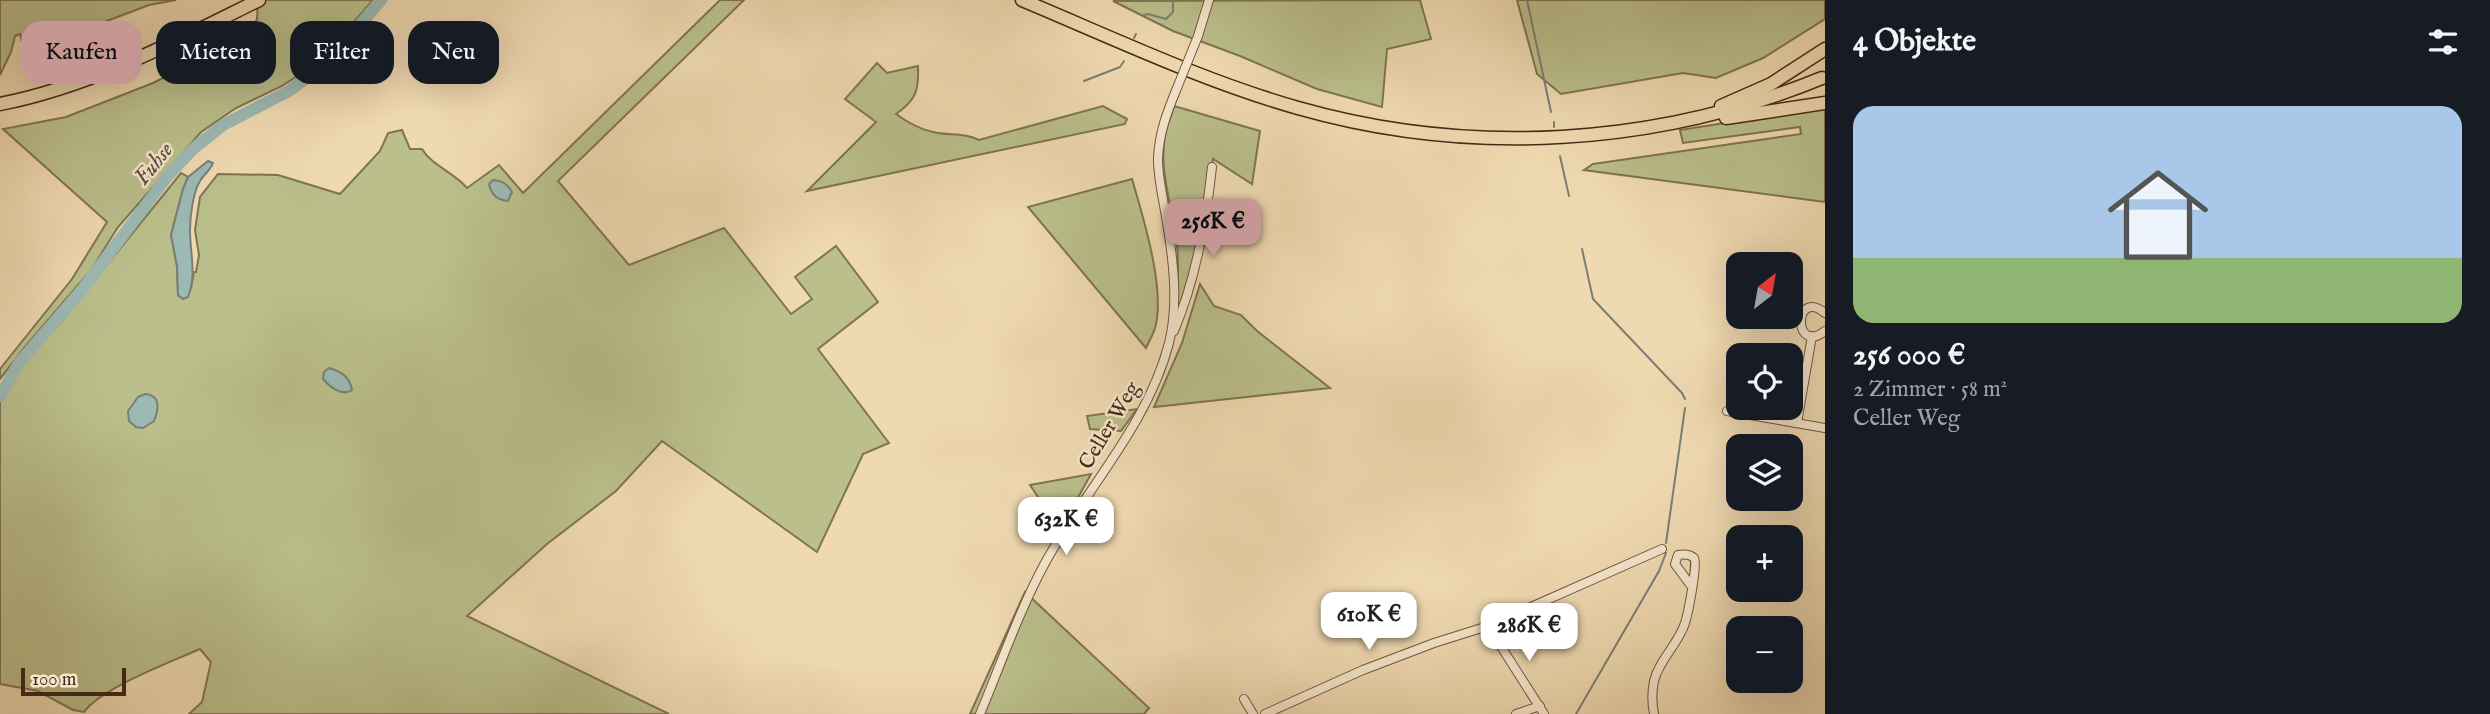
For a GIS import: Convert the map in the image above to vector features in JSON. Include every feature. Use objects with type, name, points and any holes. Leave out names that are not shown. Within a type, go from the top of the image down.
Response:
[{"type":"highway","points":[[0,104],[50,91],[116,67],[258,0]]},
{"type":"highway","points":[[1022,0],[1236,88],[1297,108],[1374,126],[1453,137],[1490,139],[1584,135],[1660,125],[1769,99],[1822,78]]},
{"type":"highway","points":[[1694,118],[1771,84],[1825,49]]},
{"type":"highway","points":[[1660,125],[1675,129],[1755,113],[1825,103]]},
{"type":"street","name":"Celler Weg","points":[[1170,340],[1173,300],[1172,247],[1158,163],[1161,131],[1209,0]]},
{"type":"street","name":"Celler Weg","points":[[980,714],[1040,574],[1142,410],[1158,378],[1187,299],[1199,255],[1212,167]]},
{"type":"street","points":[[1825,313],[1812,307],[1802,313],[1800,320],[1805,333],[1812,336],[1825,331]]},
{"type":"street","points":[[1797,423],[1812,336]]},
{"type":"street","points":[[1780,420],[1825,428]]},
{"type":"street","points":[[1265,714],[1363,670],[1488,626],[1662,549]]},
{"type":"street","points":[[1654,714],[1654,679],[1685,624],[1692,587]]},
{"type":"street","points":[[1488,626],[1542,710],[1516,714]]},
{"type":"street","points":[[1244,699],[1253,714]]},
{"type":"green space","points":[[0,0],[176,0],[149,5],[107,21],[21,21],[21,38],[20,34],[15,36],[0,75]]},
{"type":"green space","points":[[258,0],[373,0],[355,21],[290,21],[290,81],[236,108],[201,132],[118,227],[91,270],[0,379],[0,369],[72,279],[107,222],[3,129],[66,117],[156,82],[156,84],[276,84],[276,21],[256,21]]},
{"type":"green space","points":[[720,0],[744,0],[558,181],[629,265],[724,228],[791,314],[812,299],[795,277],[836,246],[878,302],[818,349],[889,443],[863,454],[817,552],[662,441],[616,491],[547,544],[467,616],[669,714],[189,714],[202,702],[211,662],[200,649],[121,685],[105,694],[84,712],[73,710],[38,691],[0,684],[0,401],[24,362],[60,323],[181,173],[188,177],[171,235],[177,266],[178,295],[191,288],[199,255],[195,230],[200,197],[218,174],[278,175],[340,194],[380,151],[388,133],[402,130],[410,149],[422,149],[431,160],[467,188],[499,165],[523,193]]},
{"type":"green space","points":[[1420,0],[1431,39],[1387,49],[1382,107],[1317,89],[1173,31],[1113,1]]},
{"type":"green space","points":[[1517,0],[1825,0],[1825,19],[1763,58],[1716,78],[1683,73],[1561,94],[1537,74]]},
{"type":"green space","points":[[877,63],[887,73],[918,66],[915,94],[896,114],[913,125],[933,132],[979,140],[1103,106],[1127,119],[1125,124],[807,191],[876,122],[845,99]]},
{"type":"green space","points":[[1174,106],[1260,131],[1252,184],[1213,159],[1196,254],[1176,319],[1177,244],[1163,159],[1166,131]]},
{"type":"green space","points":[[1825,107],[1825,202],[1584,170],[1593,164],[1801,134],[1800,127],[1683,143],[1680,130]]},
{"type":"green space","points":[[1132,179],[1152,254],[1158,294],[1155,328],[1146,348],[1028,207]]},
{"type":"green space","points":[[1200,284],[1214,306],[1241,315],[1257,331],[1330,388],[1154,407],[1182,343]]},
{"type":"green space","points":[[1137,409],[1121,431],[1090,429],[1087,416]]},
{"type":"green space","points":[[1091,474],[1060,530],[1030,485]]},
{"type":"green space","points":[[1025,592],[1149,708],[1144,714],[970,714]]},
{"type":"water","points":[[208,161],[213,163],[198,186],[192,205],[192,280],[188,297],[183,299],[178,295],[177,266],[171,235],[188,177]]},
{"type":"water","points":[[493,180],[504,183],[510,189],[512,192],[508,201],[493,194],[489,184]]},
{"type":"water","points":[[329,368],[344,375],[352,390],[340,392],[326,382],[323,379],[324,372]]},
{"type":"water","points":[[145,394],[156,400],[156,416],[154,421],[143,428],[136,427],[129,421],[128,411],[138,397]]},
{"type":"waterway","name":"Fuhse","points":[[0,396],[19,363],[81,291],[167,177],[193,149],[223,125],[289,91],[329,61],[381,0]]},
{"type":"waterway","points":[[1144,15],[1166,19],[1173,12],[1173,0]]},
{"type":"waterway","points":[[1527,0],[1551,112]]},
{"type":"waterway","points":[[1134,38],[1136,34]]},
{"type":"waterway","points":[[1084,81],[1120,67],[1124,61]]},
{"type":"waterway","points":[[1554,122],[1554,127]]},
{"type":"waterway","points":[[1560,156],[1569,196]]},
{"type":"waterway","points":[[1582,249],[1593,299],[1685,399]]},
{"type":"waterway","points":[[1666,543],[1685,408]]},
{"type":"waterway","points":[[1576,714],[1659,571],[1666,553]]}]
